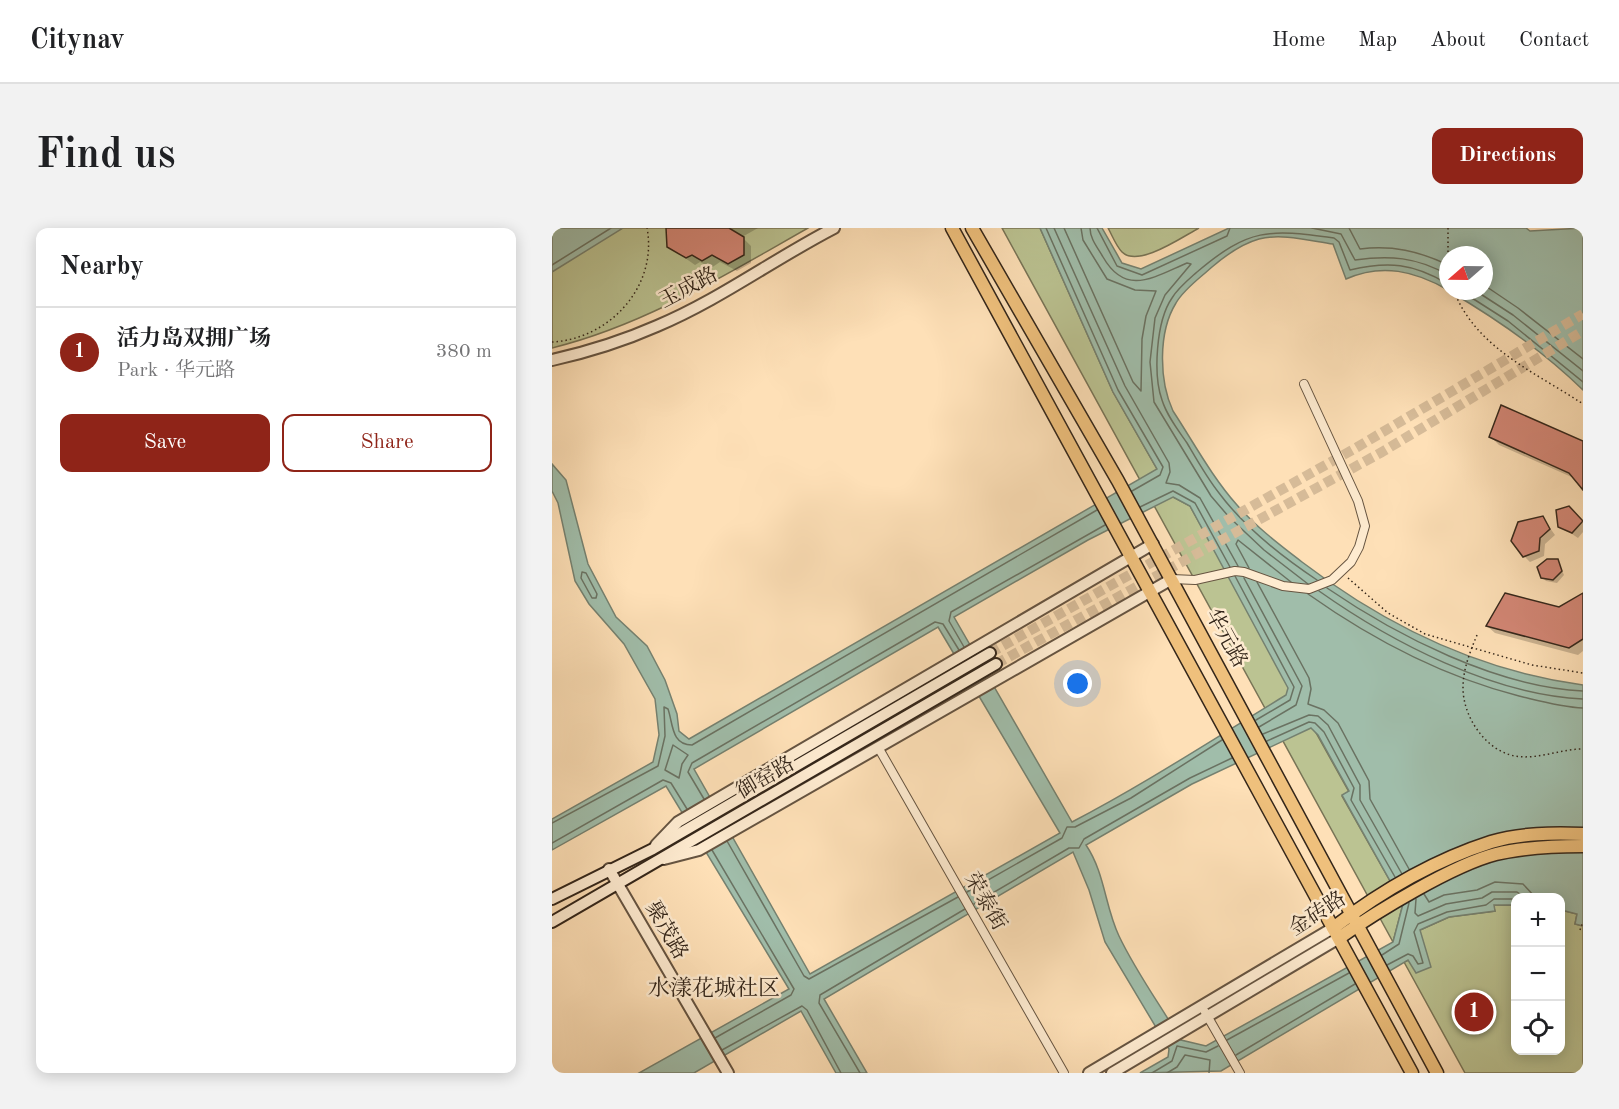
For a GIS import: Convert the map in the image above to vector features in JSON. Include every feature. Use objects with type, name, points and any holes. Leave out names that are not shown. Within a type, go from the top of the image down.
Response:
[{"type":"main road","points":[[952,228],[1412,1073]]},
{"type":"main road","name":"华元路","points":[[972,228],[1153,544],[1437,1073]]},
{"type":"main road","name":"金砖路","points":[[1336,933],[1386,892],[1450,858],[1493,842],[1544,833],[1583,834]]},
{"type":"main road","name":"金砖路","points":[[1354,920],[1387,908],[1448,874],[1494,855],[1534,847],[1583,846]]},
{"type":"street","name":"玉成路","points":[[552,360],[590,351],[658,326],[714,297],[834,228]]},
{"type":"street","points":[[732,824],[878,747],[1172,579],[1195,580],[1235,571],[1294,589],[1309,589],[1332,580],[1351,562],[1359,547],[1365,526],[1358,501],[1304,384]]},
{"type":"street","points":[[682,826],[718,799],[1153,544]]},
{"type":"street","name":"御窑路","points":[[552,899],[653,849],[682,826],[990,653]]},
{"type":"street","name":"御窑路","points":[[552,922],[662,860],[696,845],[996,664]]},
{"type":"street","name":"荣泰街","points":[[878,747],[1064,1073]]},
{"type":"street","name":"聚茂路","points":[[609,869],[726,1071]]},
{"type":"street","name":"金砖路","points":[[1112,1073],[1181,1025],[1336,933]]},
{"type":"street","points":[[1204,1012],[1239,1072]]},
{"type":"street","name":"金砖路","points":[[1089,1073],[1157,1040]]},
{"type":"path","points":[[552,342],[584,336],[601,327],[633,298],[646,271],[650,244],[647,228]]},
{"type":"path","points":[[1448,228],[1448,246]]},
{"type":"path","points":[[1458,300],[1484,339],[1583,404]]},
{"type":"path","points":[[1341,572],[1380,607],[1414,629],[1438,639],[1452,640],[1532,665],[1583,673]]},
{"type":"path","points":[[1477,635],[1472,647],[1463,690],[1472,719],[1485,741],[1503,753],[1522,757],[1583,749]]},
{"type":"path","points":[[1580,930],[1583,922]]},
{"type":"green space","points":[[552,228],[808,228],[715,281],[652,312],[620,326],[552,348]]},
{"type":"green space","points":[[1002,228],[1040,228],[1113,392],[1173,497],[1190,506],[1349,792],[1342,796],[1403,904],[1393,942]]},
{"type":"green space","points":[[1108,228],[1199,228],[1149,254],[1129,256],[1122,252],[1116,244]]},
{"type":"green space","points":[[1493,905],[1511,905],[1511,1055],[1565,1055],[1565,911],[1577,914],[1575,924],[1583,926],[1583,1073],[1465,1073],[1404,962],[1409,960],[1420,930],[1449,917],[1495,911]]},
{"type":"water","points":[[552,228],[623,228],[552,272]]},
{"type":"water","points":[[1040,228],[1102,228],[1122,263],[1141,269],[1229,228],[1526,228],[1530,231],[1583,228],[1583,390],[1519,336],[1464,300],[1493,300],[1493,246],[1439,246],[1439,285],[1411,274],[1385,270],[1359,274],[1346,279],[1333,244],[1287,237],[1268,237],[1252,241],[1228,254],[1179,298],[1166,328],[1162,357],[1168,399],[1204,460],[1219,483],[1244,513],[1285,549],[1367,606],[1435,642],[1507,669],[1583,685],[1583,926],[1575,924],[1577,914],[1565,911],[1565,893],[1511,893],[1511,905],[1494,905],[1495,911],[1449,917],[1420,930],[1431,967],[1416,973],[1408,960],[1221,1071],[1140,1073],[1168,1057],[1169,1049],[1105,942],[1089,890],[1073,852],[824,999],[867,1073],[836,1073],[801,1011],[694,1073],[639,1073],[789,989],[666,786],[552,850],[552,819],[653,762],[659,735],[655,699],[624,644],[589,604],[575,581],[558,503],[552,491],[552,464],[566,480],[588,564],[616,617],[647,646],[665,680],[677,714],[679,731],[689,739],[1157,469],[1113,392]],"holes":[[[1173,497],[1190,506],[1288,688],[1286,695],[1072,822],[954,617],[1088,540]],[[938,627],[1060,833],[810,974],[694,769]],[[1311,728],[1318,735],[1349,791],[1342,795],[1403,904],[1393,942],[1206,1046],[1181,1040],[1141,976],[1114,925],[1101,878],[1086,845],[1192,784]]]},
{"type":"building","points":[[666,228],[729,228],[744,237],[744,255],[728,264],[712,255],[702,261],[692,255],[686,258],[667,247]]},
{"type":"building","points":[[1501,405],[1583,441],[1583,490],[1569,473],[1489,437]]},
{"type":"building","points":[[1569,506],[1583,521],[1572,533],[1558,527],[1556,510]]},
{"type":"building","points":[[1543,516],[1550,529],[1540,538],[1539,551],[1523,557],[1511,541],[1518,522]]},
{"type":"building","points":[[1547,559],[1558,559],[1562,571],[1553,580],[1541,578],[1537,567]]},
{"type":"building","points":[[1505,593],[1559,607],[1583,593],[1583,639],[1569,648],[1486,626]]},
{"type":"tunnel","points":[[990,653],[1354,449],[1583,314]]},
{"type":"tunnel","points":[[996,664],[1382,452],[1583,331]]},
{"type":"place","name":"活力岛双拥广场","points":[[1474,1012]]},
{"type":"district","name":"水漾花城社区","points":[[714,987]]}]
